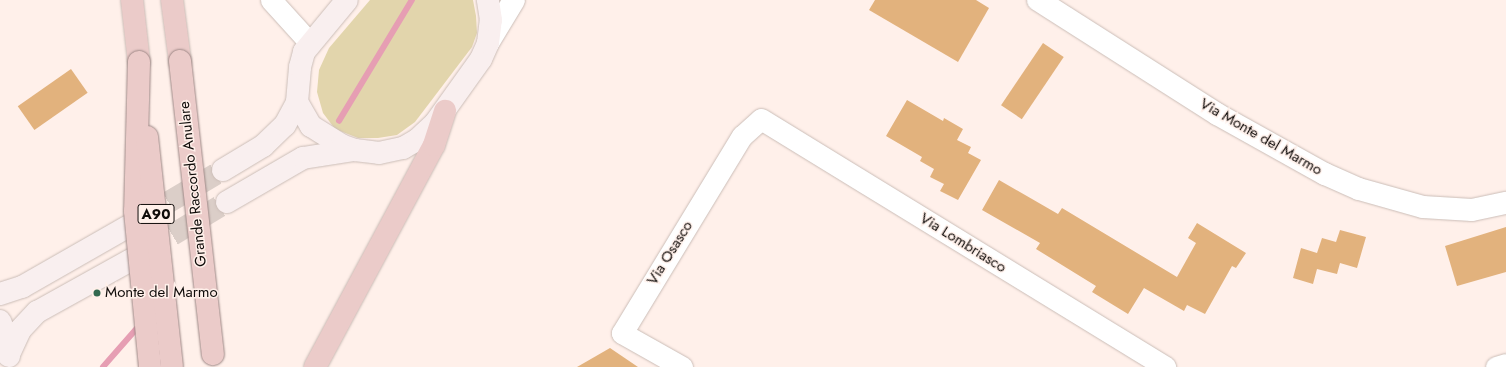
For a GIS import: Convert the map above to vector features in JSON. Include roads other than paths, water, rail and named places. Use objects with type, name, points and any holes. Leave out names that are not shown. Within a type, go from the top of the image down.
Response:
[{"type":"highway","name":"A90","points":[[132,0],[172,366]]},
{"type":"highway","name":"Grande Raccordo Anulare","points":[[172,0],[214,360]]},
{"type":"highway","points":[[139,62],[135,211],[150,367]]},
{"type":"highway","points":[[315,367],[427,158],[445,111]]},
{"type":"main road","points":[[223,170],[276,136],[291,118],[297,102],[302,58],[310,43],[347,0]]},
{"type":"main road","points":[[227,202],[303,158],[355,150],[379,153],[403,148],[427,132],[445,111],[481,59],[488,43],[491,20],[488,0]]},
{"type":"main road","points":[[297,102],[304,116],[319,133],[355,150]]},
{"type":"main road","points":[[0,294],[22,287],[127,227]]},
{"type":"main road","points":[[9,360],[20,330],[37,312],[131,260]]},
{"type":"main road","points":[[0,321],[9,360]]},
{"type":"street","points":[[271,0],[310,43]]},
{"type":"street","points":[[488,43],[514,0]]},
{"type":"street","name":"Via Monte del Marmo","points":[[1038,0],[1217,114],[1325,174],[1365,191],[1423,207],[1472,210],[1506,203]]},
{"type":"street","name":"Via Osasco","points":[[682,367],[622,333],[742,136],[761,119]]},
{"type":"street","name":"Via Lombriasco","points":[[761,119],[1165,367]]},
{"type":"street","points":[[1496,367],[1506,364]]},
{"type":"waterway","points":[[339,121],[412,0]]},
{"type":"waterway","points":[[103,367],[138,327]]},
{"type":"tunnel","points":[[140,219],[223,170]]},
{"type":"tunnel","points":[[144,252],[227,202]]},
{"type":"place","name":"Monte del Marmo","points":[[97,293]]}]
